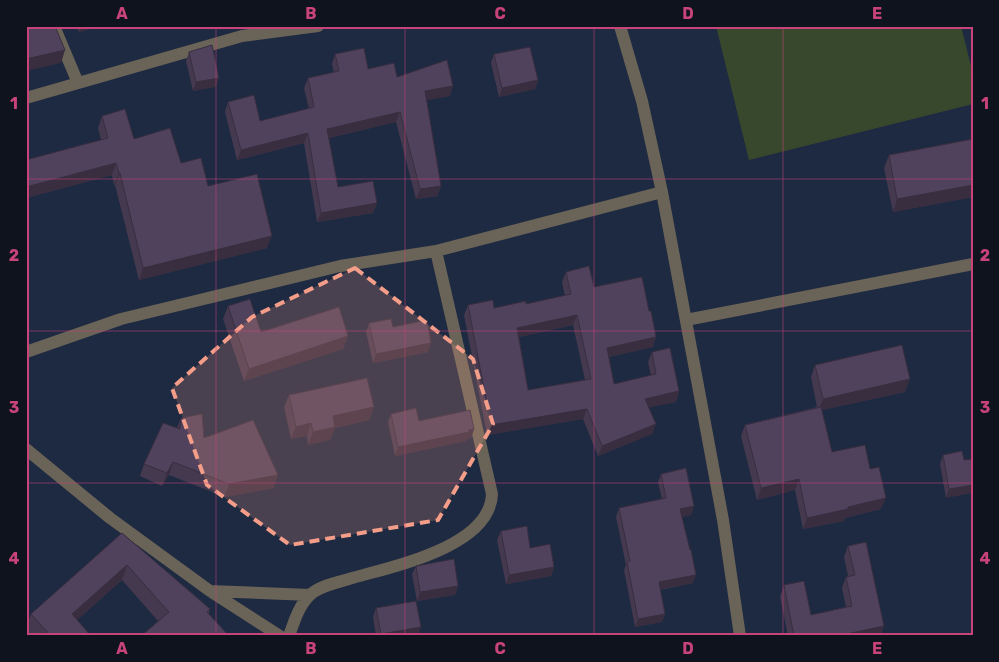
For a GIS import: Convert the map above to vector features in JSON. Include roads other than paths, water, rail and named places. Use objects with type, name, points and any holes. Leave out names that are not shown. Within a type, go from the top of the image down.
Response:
[{"type":"street","points":[[54,26],[78,83]]},
{"type":"street","points":[[26,98],[242,36],[318,26]]},
{"type":"street","points":[[620,26],[642,101],[662,192],[723,520],[740,636]]},
{"type":"street","points":[[26,352],[131,316],[340,266],[436,251],[662,192]]},
{"type":"street","points":[[289,636],[301,606],[310,595],[322,588],[423,558],[442,550],[457,542],[483,520],[491,503],[492,494],[436,251]]},
{"type":"street","points":[[686,320],[973,264]]},
{"type":"street","points":[[26,449],[110,518],[210,591],[280,636]]},
{"type":"street","points":[[210,591],[310,595]]}]
